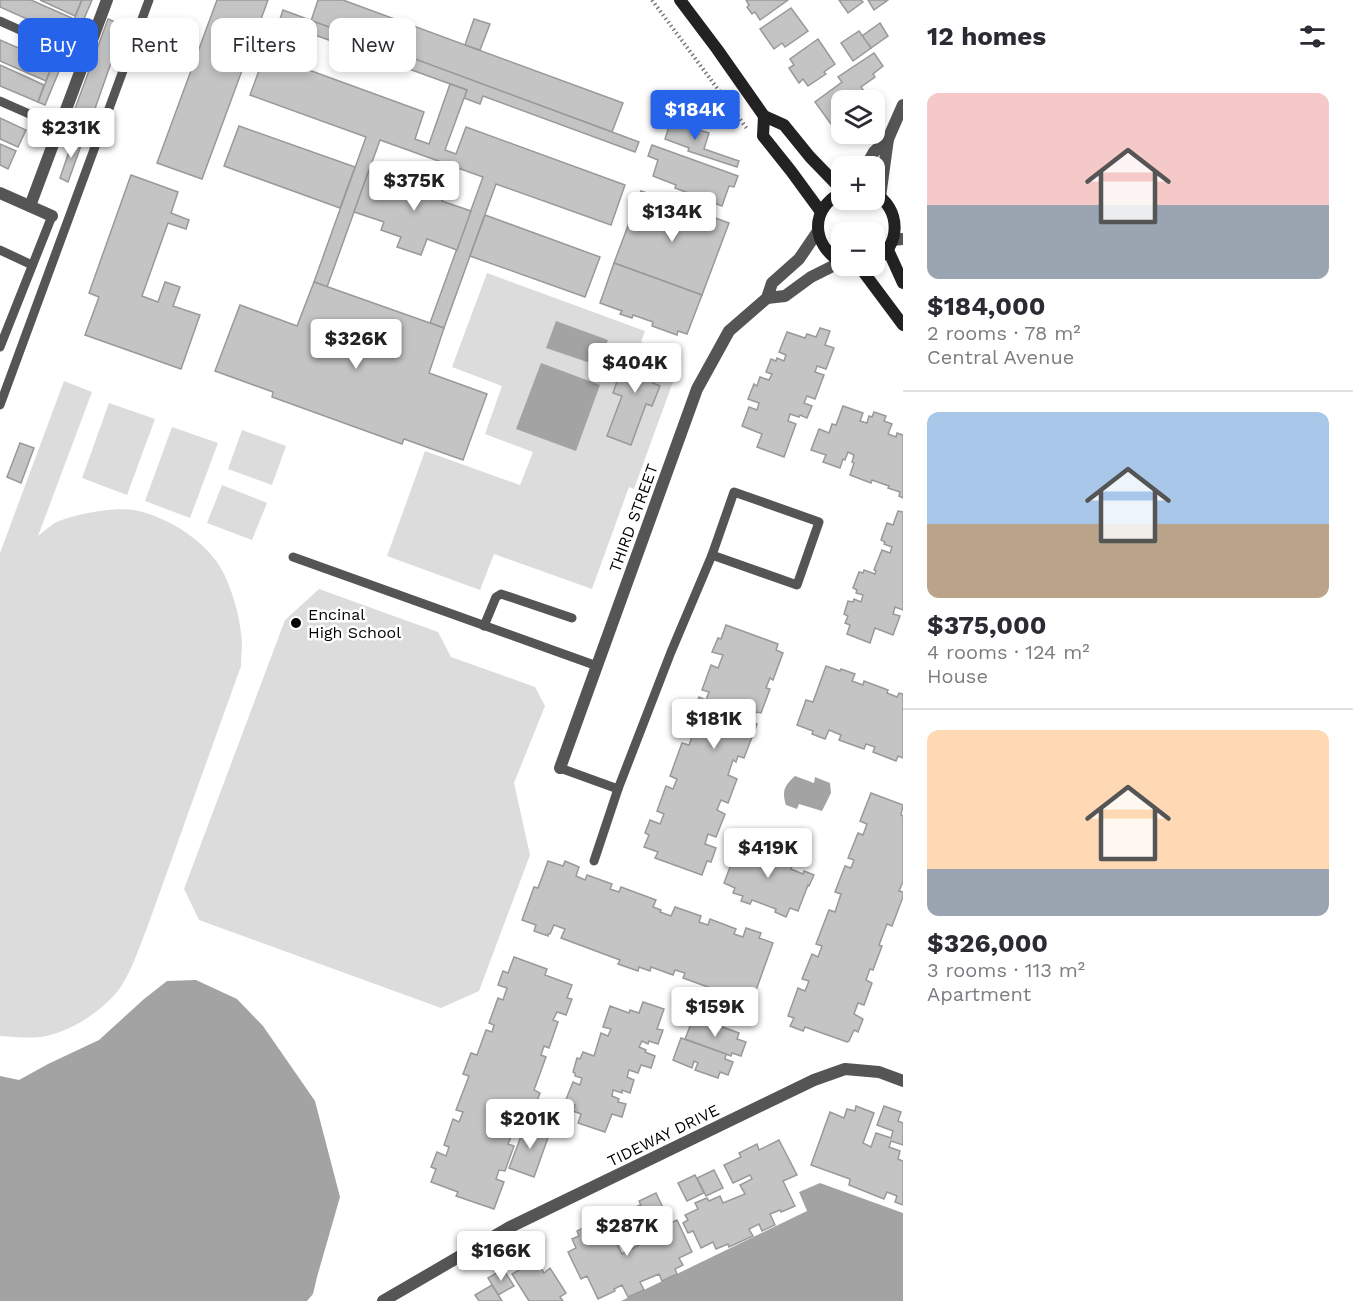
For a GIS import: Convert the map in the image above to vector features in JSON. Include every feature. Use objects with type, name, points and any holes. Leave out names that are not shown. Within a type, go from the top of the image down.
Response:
[{"type":"street","points":[[98,24],[107,0]]},
{"type":"street","points":[[680,0],[764,116],[784,125],[831,179]]},
{"type":"street","points":[[30,206],[80,72]]},
{"type":"street","points":[[885,156],[888,139],[903,105]]},
{"type":"street","points":[[764,116],[764,136],[821,212]]},
{"type":"street","points":[[872,156],[888,139]]},
{"type":"street","points":[[0,193],[52,216]]},
{"type":"street","points":[[831,198],[821,212],[818,222],[822,244],[831,256]]},
{"type":"street","points":[[885,202],[897,212],[895,243],[903,283]]},
{"type":"street","name":"THIRD STREET","points":[[560,768],[697,389],[729,331],[767,298],[772,283],[799,259],[818,231]]},
{"type":"street","name":"THIRD STREET","points":[[767,298],[785,296],[811,277],[831,267]]},
{"type":"street","points":[[867,276],[903,325]]},
{"type":"street","name":"TIDEWAY DRIVE","points":[[383,1301],[510,1227],[814,1080],[845,1069],[879,1072],[902,1079]]},
{"type":"lane","points":[[0,405],[149,0]]},
{"type":"lane","points":[[0,21],[18,29]]},
{"type":"lane","points":[[0,101],[59,128]]},
{"type":"lane","points":[[0,347],[52,216]]},
{"type":"lane","points":[[0,250],[32,265]]},
{"type":"lane","points":[[0,316],[10,321]]},
{"type":"lane","points":[[594,861],[618,789],[675,642],[712,555],[734,492],[819,522],[797,585],[712,555]]},
{"type":"lane","points":[[293,557],[597,666]]},
{"type":"lane","points":[[484,626],[496,597],[501,594],[572,618]]},
{"type":"lane","points":[[560,768],[618,789]]},
{"type":"path","points":[[652,0],[750,133]]},
{"type":"shaded area","points":[[487,273],[645,331],[641,342],[682,357],[634,489],[629,487],[592,589],[494,554],[480,590],[387,556],[425,451],[520,485],[533,452],[485,434],[502,386],[452,367]]},
{"type":"shaded area","points":[[556,321],[608,340],[599,366],[546,348]]},
{"type":"shaded area","points":[[541,363],[600,385],[576,451],[516,429]]},
{"type":"shaded area","points":[[64,381],[92,392],[38,536],[54,523],[65,519],[116,509],[147,513],[187,533],[209,553],[228,583],[240,626],[241,666],[147,928],[122,985],[110,1000],[76,1025],[47,1036],[24,1038],[0,1036],[0,553]]},
{"type":"shaded area","points":[[109,403],[155,419],[127,495],[82,478]]},
{"type":"shaded area","points":[[172,427],[218,443],[190,518],[145,501]]},
{"type":"shaded area","points":[[242,430],[286,446],[272,485],[228,469]]},
{"type":"shaded area","points":[[222,485],[267,503],[252,540],[207,523]]},
{"type":"shaded area","points":[[319,589],[438,632],[451,657],[535,687],[545,706],[514,783],[530,855],[479,991],[441,1008],[199,920],[184,889],[285,620]]},
{"type":"shaded area","points":[[795,776],[814,783],[815,777],[830,783],[831,793],[822,811],[799,804],[797,809],[786,805],[785,789]]},
{"type":"shaded area","points":[[196,980],[237,999],[263,1026],[315,1101],[340,1197],[313,1294],[307,1301],[0,1301],[0,1076],[19,1080],[99,1040],[167,981]]},
{"type":"shaded area","points":[[820,1183],[903,1213],[903,1301],[621,1301],[807,1211],[799,1192]]},
{"type":"building","points":[[0,0],[31,0],[72,18],[25,18],[0,7]]},
{"type":"building","points":[[40,0],[82,0],[75,16]]},
{"type":"building","points":[[82,0],[92,0],[84,18],[75,18]]},
{"type":"building","points":[[217,0],[268,0],[261,18],[211,18],[211,72],[241,72],[202,179],[157,163],[190,72],[199,72],[199,49]]},
{"type":"building","points":[[318,0],[343,0],[392,18],[329,18],[329,28],[317,23],[317,18],[312,18]]},
{"type":"building","points":[[746,0],[788,0],[760,20],[755,12],[752,14],[747,7],[749,5]]},
{"type":"building","points":[[839,0],[861,0],[863,2],[848,13]]},
{"type":"building","points":[[868,0],[888,0],[874,10]]},
{"type":"building","points":[[791,8],[808,31],[785,47],[782,43],[774,49],[760,29]]},
{"type":"building","points":[[283,10],[305,18],[280,18]]},
{"type":"building","points":[[108,19],[110,20],[110,66],[84,140],[66,133],[88,72],[98,72],[98,46]]},
{"type":"building","points":[[474,19],[490,24],[480,50],[465,45]]},
{"type":"building","points":[[317,23],[329,27],[329,40],[317,36]]},
{"type":"building","points":[[880,23],[888,36],[871,48],[862,36]]},
{"type":"building","points":[[416,27],[623,103],[612,132],[416,60]]},
{"type":"building","points":[[859,31],[871,48],[853,61],[841,43]]},
{"type":"building","points":[[818,39],[835,64],[824,72],[826,74],[808,86],[803,79],[799,83],[789,68],[794,65],[790,59]]},
{"type":"building","points":[[0,40],[18,48],[18,69],[0,61]]},
{"type":"building","points":[[874,53],[883,66],[873,74],[875,77],[861,87],[863,90],[831,90],[842,82],[838,77]]},
{"type":"building","points":[[416,59],[639,142],[635,152],[483,96],[480,104],[464,98],[467,90],[416,72]]},
{"type":"building","points":[[0,65],[44,85],[38,102],[0,86]]},
{"type":"building","points":[[25,72],[50,72],[46,81]]},
{"type":"building","points":[[50,72],[59,72],[45,105],[38,102]]},
{"type":"building","points":[[258,72],[314,72],[424,112],[415,139],[429,144],[450,84],[467,90],[445,150],[456,154],[466,127],[625,185],[611,225],[496,184],[444,328],[430,323],[483,177],[380,140],[327,287],[314,282],[366,137],[250,95]]},
{"type":"building","points":[[831,90],[831,124],[815,102]]},
{"type":"building","points":[[0,118],[26,130],[18,147],[0,139]]},
{"type":"building","points":[[671,120],[686,125],[688,121],[700,125],[699,130],[709,133],[704,149],[739,161],[737,167],[688,151],[689,148],[665,139]]},
{"type":"building","points":[[239,126],[355,167],[340,208],[224,166]]},
{"type":"building","points":[[74,137],[83,140],[68,182],[60,178]]},
{"type":"building","points":[[0,144],[16,151],[8,169],[0,165]]},
{"type":"building","points":[[652,145],[738,176],[734,187],[729,186],[722,206],[675,188],[676,185],[653,176],[658,160],[648,156]]},
{"type":"building","points":[[436,167],[452,172],[442,201],[471,211],[457,250],[427,239],[421,255],[397,247],[401,237],[381,230],[384,222],[354,212],[368,173],[420,191],[422,184],[429,187]]},
{"type":"building","points":[[131,175],[178,192],[171,213],[189,220],[186,229],[168,223],[142,296],[158,302],[165,282],[180,287],[173,306],[200,315],[181,369],[85,335],[99,297],[89,293]]},
{"type":"building","points":[[641,191],[729,223],[702,295],[614,263]]},
{"type":"building","points":[[485,215],[600,257],[585,297],[470,256]]},
{"type":"building","points":[[614,263],[702,295],[687,334],[678,331],[677,335],[652,326],[653,322],[633,315],[632,318],[620,314],[622,311],[600,303]]},
{"type":"building","points":[[314,282],[444,328],[429,373],[487,394],[463,460],[404,439],[402,444],[272,397],[273,392],[215,371],[240,305],[297,326]]},
{"type":"building","points":[[820,328],[830,331],[825,345],[834,348],[826,369],[817,366],[815,372],[824,375],[815,399],[807,396],[804,403],[812,406],[807,418],[790,414],[788,421],[796,424],[784,457],[757,447],[762,434],[742,426],[749,407],[757,410],[759,403],[748,399],[754,384],[757,386],[760,377],[769,380],[772,374],[766,372],[771,359],[776,361],[777,358],[784,361],[786,355],[779,352],[787,332],[805,338],[807,334],[816,337]]},
{"type":"building","points":[[640,345],[664,353],[653,383],[660,386],[652,406],[646,404],[631,445],[607,436],[622,396],[613,393],[621,370],[630,373]]},
{"type":"building","points":[[843,406],[863,413],[860,421],[867,423],[869,416],[872,417],[874,412],[886,416],[884,421],[892,424],[888,434],[896,437],[897,433],[903,435],[903,498],[899,496],[900,492],[888,488],[889,486],[872,480],[871,483],[850,475],[854,455],[848,452],[840,468],[823,462],[826,455],[811,450],[819,429],[829,433],[832,424],[836,425]]},
{"type":"building","points":[[20,443],[34,448],[21,483],[7,477]]},
{"type":"building","points":[[898,511],[903,512],[903,610],[895,607],[893,614],[900,616],[893,635],[875,628],[870,643],[847,634],[850,625],[845,623],[848,616],[844,614],[848,601],[853,602],[854,599],[861,602],[863,595],[856,593],[857,590],[853,588],[859,572],[863,573],[864,570],[875,574],[874,570],[882,550],[890,553],[892,547],[881,540],[887,523],[893,525]]},
{"type":"building","points":[[726,625],[778,644],[776,650],[783,653],[773,680],[770,678],[766,688],[770,689],[761,713],[756,712],[752,722],[757,724],[744,758],[738,756],[736,762],[733,760],[728,775],[737,779],[728,803],[721,800],[717,810],[725,814],[716,837],[708,834],[705,844],[716,848],[711,862],[707,861],[702,875],[655,858],[658,852],[644,847],[649,835],[645,833],[650,820],[660,824],[664,814],[657,811],[666,786],[673,789],[677,779],[670,776],[682,743],[689,745],[696,726],[689,723],[699,697],[706,700],[709,692],[702,690],[711,665],[718,668],[723,655],[712,652],[718,638],[721,639]]},
{"type":"building","points":[[826,666],[855,674],[852,681],[863,685],[864,681],[888,690],[887,693],[897,697],[899,693],[903,694],[903,758],[898,756],[896,761],[873,752],[875,747],[866,744],[864,749],[839,740],[841,735],[829,730],[825,739],[797,725],[806,700],[813,702]]},
{"type":"building","points":[[871,793],[903,805],[901,815],[903,816],[903,882],[899,891],[903,892],[903,897],[892,926],[887,924],[873,970],[870,969],[866,980],[872,983],[864,1005],[858,1003],[854,1014],[863,1019],[858,1032],[854,1030],[847,1042],[805,1027],[803,1031],[790,1026],[794,1018],[788,1016],[798,988],[805,991],[809,981],[802,979],[812,954],[818,957],[822,946],[816,944],[829,910],[835,912],[841,894],[835,892],[845,866],[851,868],[854,860],[848,858],[858,833],[863,835],[867,824],[860,821]]},
{"type":"building","points":[[739,843],[766,853],[763,862],[770,864],[776,849],[785,853],[787,848],[797,851],[791,869],[803,874],[804,871],[814,875],[798,911],[790,908],[786,917],[775,912],[776,909],[752,900],[750,904],[741,901],[743,896],[733,893],[735,888],[724,883]]},
{"type":"building","points":[[548,861],[563,866],[565,861],[579,867],[576,876],[585,880],[587,875],[612,884],[610,889],[619,892],[621,887],[656,900],[653,907],[671,916],[675,907],[701,916],[699,922],[708,925],[710,919],[736,929],[734,934],[743,937],[746,928],[761,933],[759,938],[773,943],[751,1004],[733,997],[731,1001],[717,996],[719,991],[683,978],[685,973],[675,970],[673,975],[651,967],[650,971],[639,967],[638,971],[618,964],[620,960],[561,938],[565,929],[554,925],[548,936],[534,931],[536,925],[522,920],[534,887],[538,888]]},
{"type":"building","points":[[514,957],[547,969],[545,975],[572,985],[567,998],[572,999],[566,1015],[557,1012],[553,1020],[558,1022],[549,1048],[544,1046],[541,1055],[546,1057],[534,1090],[540,1093],[532,1114],[526,1112],[517,1137],[512,1135],[508,1144],[514,1146],[505,1171],[499,1170],[496,1179],[504,1182],[494,1209],[456,1196],[458,1192],[431,1182],[436,1169],[431,1167],[437,1152],[446,1156],[449,1147],[444,1145],[453,1119],[459,1122],[463,1112],[456,1110],[469,1076],[463,1074],[471,1053],[477,1055],[486,1030],[492,1032],[494,1025],[489,1023],[498,998],[503,1000],[507,988],[498,985],[503,971],[508,973]]},
{"type":"building","points":[[643,1002],[664,1009],[657,1029],[663,1030],[658,1044],[649,1041],[648,1044],[642,1041],[639,1047],[655,1056],[651,1068],[641,1065],[638,1073],[629,1070],[627,1077],[634,1080],[630,1093],[613,1090],[612,1096],[619,1099],[618,1102],[626,1104],[622,1117],[612,1114],[605,1132],[578,1123],[581,1114],[573,1111],[575,1105],[565,1102],[573,1082],[580,1085],[582,1078],[575,1076],[573,1072],[577,1058],[580,1059],[583,1052],[594,1056],[601,1033],[608,1036],[611,1029],[603,1027],[610,1006],[629,1013],[630,1010],[639,1013]]},
{"type":"building","points":[[694,1016],[713,1023],[710,1030],[717,1033],[720,1026],[739,1033],[737,1039],[746,1042],[741,1056],[732,1053],[731,1056],[685,1039]]},
{"type":"building","points":[[681,1038],[726,1054],[725,1059],[733,1062],[728,1075],[720,1072],[718,1078],[695,1070],[698,1063],[694,1061],[692,1068],[673,1060]]},
{"type":"building","points":[[856,1106],[874,1113],[863,1143],[871,1147],[876,1133],[891,1138],[893,1131],[877,1125],[884,1106],[901,1112],[898,1121],[903,1123],[903,1145],[891,1141],[889,1147],[900,1151],[898,1159],[903,1161],[903,1205],[895,1202],[897,1196],[887,1192],[884,1199],[849,1185],[850,1179],[811,1165],[830,1112],[844,1118],[847,1109],[855,1111]]},
{"type":"building","points":[[526,1123],[550,1132],[534,1177],[509,1168]]},
{"type":"building","points":[[779,1140],[797,1175],[783,1181],[795,1206],[770,1214],[775,1225],[762,1231],[759,1224],[749,1229],[753,1236],[729,1247],[728,1244],[716,1249],[713,1242],[701,1248],[693,1231],[688,1233],[683,1223],[688,1220],[685,1215],[698,1209],[695,1203],[707,1198],[709,1201],[720,1196],[723,1203],[745,1194],[740,1185],[752,1179],[750,1175],[733,1183],[724,1165],[741,1157],[739,1153],[757,1144],[759,1150]]},
{"type":"building","points":[[714,1170],[723,1188],[706,1196],[697,1178]]},
{"type":"building","points":[[695,1175],[704,1193],[687,1201],[678,1183]]},
{"type":"building","points":[[656,1193],[665,1212],[648,1220],[639,1201]]},
{"type":"building","points":[[640,1205],[649,1223],[632,1231],[623,1213]]},
{"type":"building","points":[[612,1218],[618,1230],[615,1240],[622,1254],[643,1243],[639,1235],[651,1230],[649,1225],[661,1220],[664,1226],[677,1220],[692,1252],[679,1258],[683,1265],[675,1269],[677,1274],[662,1281],[659,1274],[640,1282],[644,1290],[628,1297],[622,1285],[598,1299],[587,1276],[581,1279],[568,1252],[576,1248],[572,1239],[579,1236],[577,1231],[593,1223],[595,1226]]},
{"type":"building","points":[[530,1264],[532,1268],[539,1264],[544,1273],[550,1268],[566,1293],[560,1297],[563,1301],[529,1301],[512,1274]]},
{"type":"building","points":[[503,1269],[514,1286],[498,1295],[488,1278]]},
{"type":"building","points":[[492,1285],[502,1301],[479,1301],[475,1295]]},
{"type":"place","name":"Encinal High School","points":[[296,623]]}]
